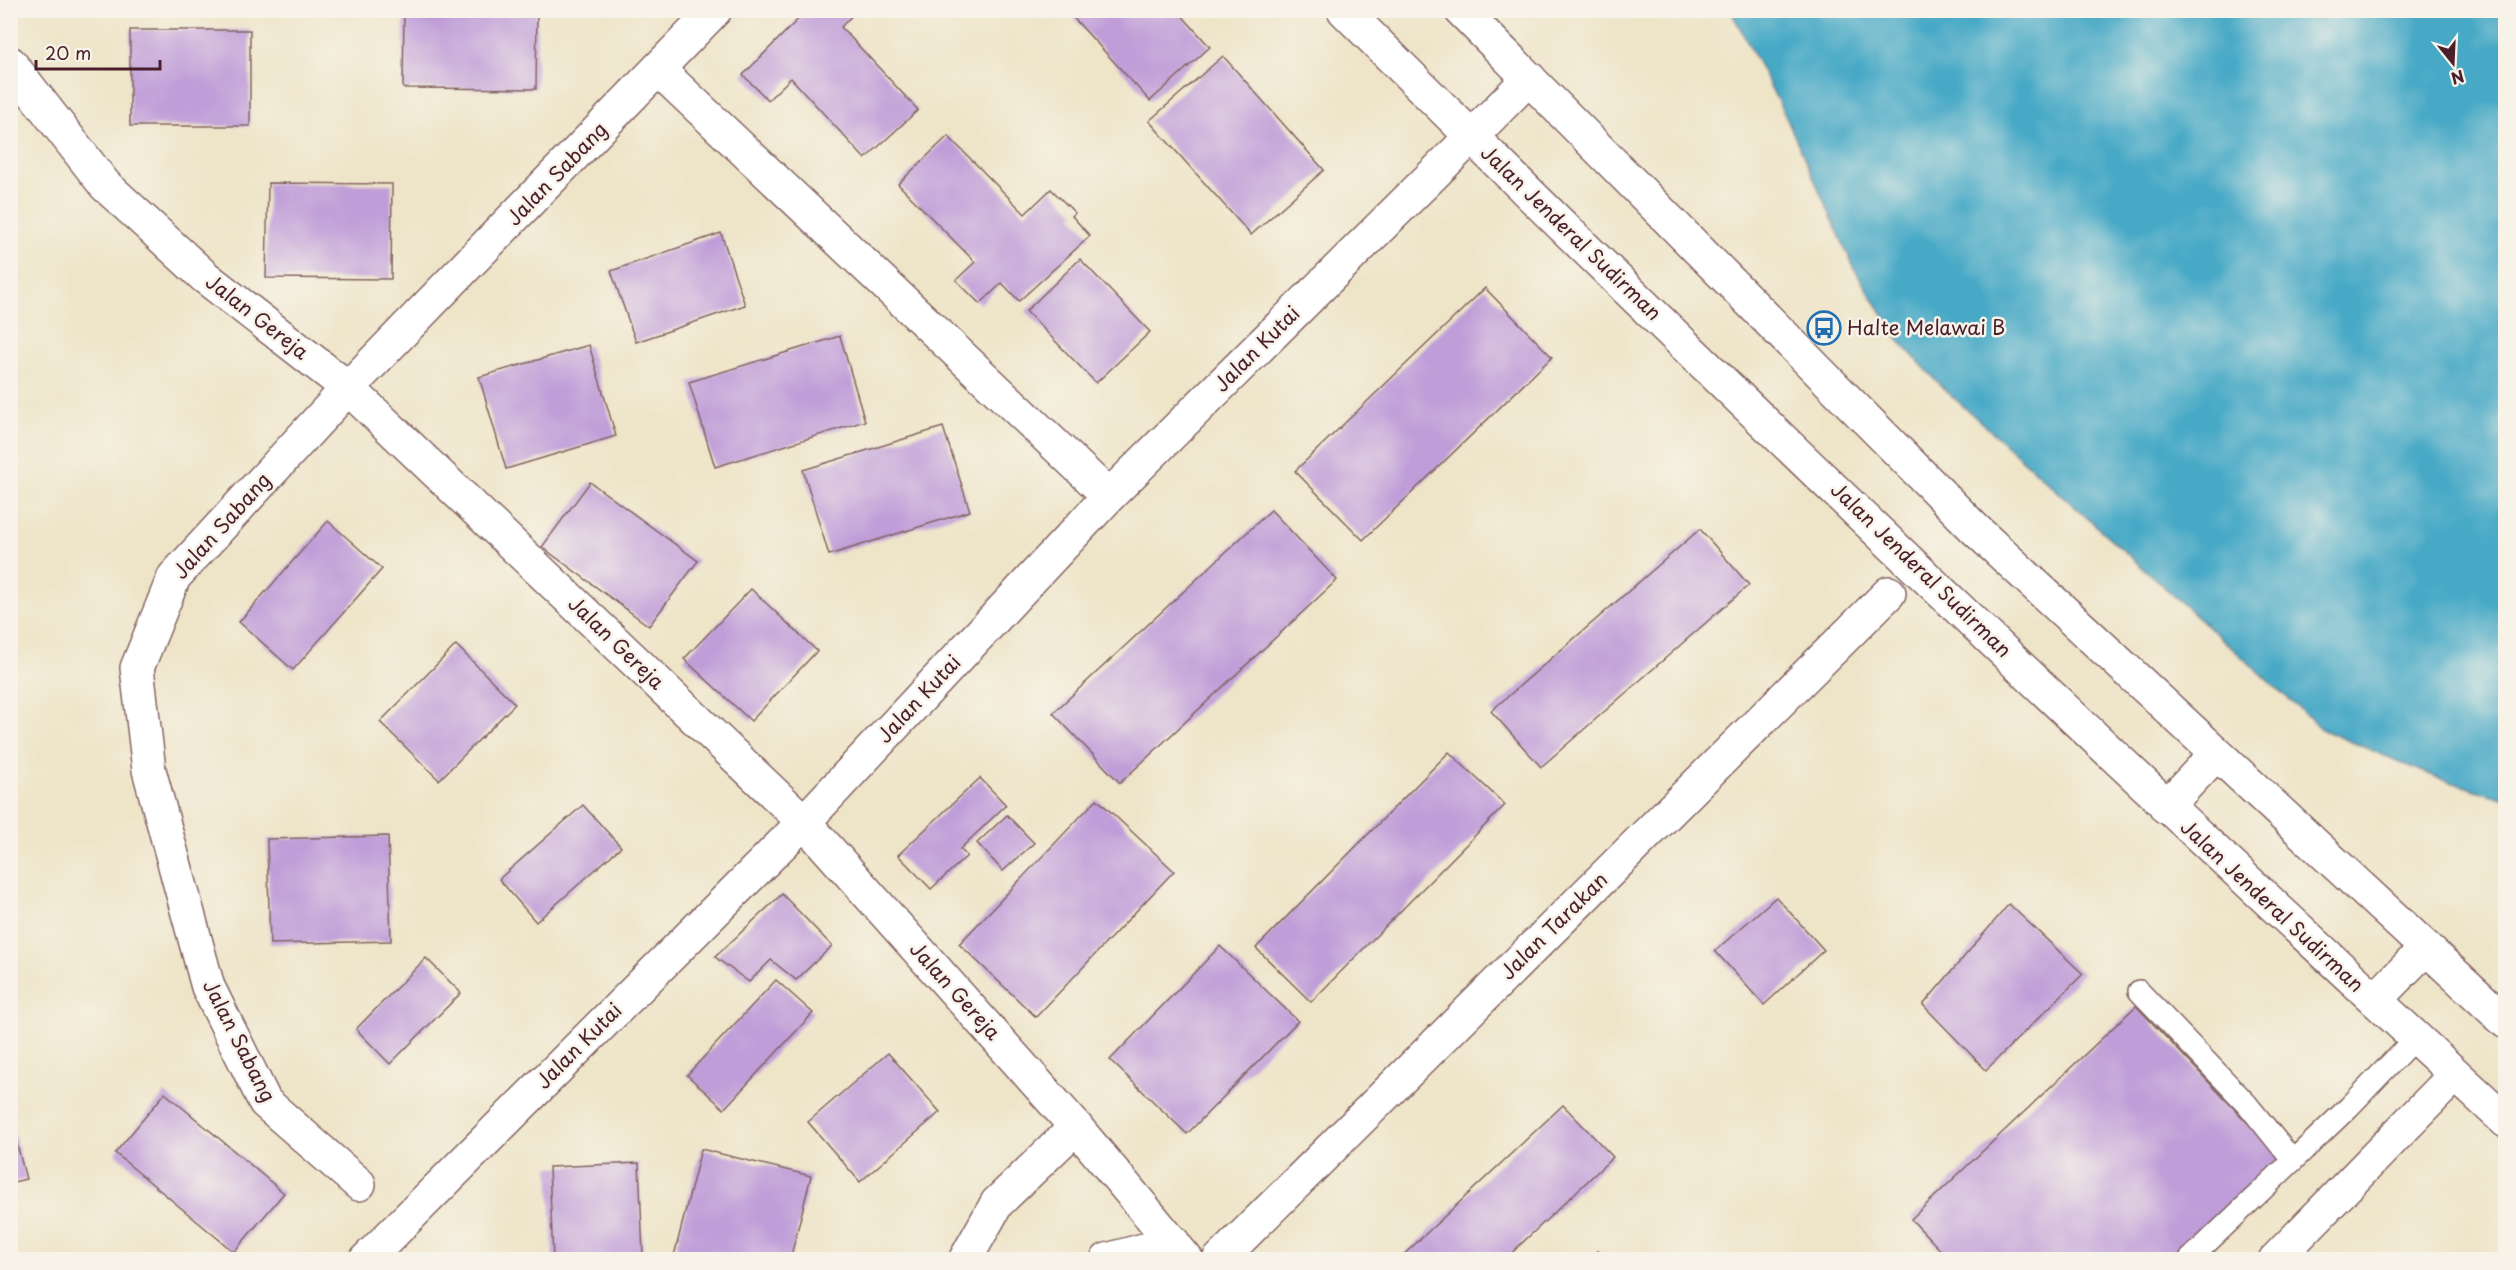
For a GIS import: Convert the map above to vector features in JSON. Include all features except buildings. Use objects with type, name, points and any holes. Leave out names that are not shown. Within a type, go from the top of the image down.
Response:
[{"type":"main road","name":"Jalan Sabang","points":[[359,1184],[265,1102],[208,987],[149,770],[137,668],[174,576],[348,388],[715,10]]},
{"type":"main road","name":"Jalan Jenderal Sudirman","points":[[1344,10],[1471,137],[2166,807],[2505,1121]]},
{"type":"main road","points":[[1461,10],[1975,529],[2505,1022]]},
{"type":"main road","name":"Jalan Gereja","points":[[10,63],[105,185],[205,277],[348,388],[804,822],[1076,1127],[1180,1251]]},
{"type":"main road","points":[[658,69],[1109,496]]},
{"type":"main road","name":"Jalan Kutai","points":[[366,1260],[804,822],[1109,496],[1529,78]]},
{"type":"main road","name":"Jalan Tarakan","points":[[1219,1260],[1890,592]]},
{"type":"main road","points":[[2166,807],[2216,754]]},
{"type":"main road","points":[[2375,1000],[2426,948]]},
{"type":"main road","points":[[2275,1260],[2455,1075]]},
{"type":"main road","points":[[965,1260],[997,1203],[1076,1127]]},
{"type":"main road","points":[[1107,1260],[1180,1251]]},
{"type":"lane","points":[[2139,992],[2247,1104],[2293,1161]]},
{"type":"lane","points":[[2189,1260],[2293,1161],[2415,1038]]},
{"type":"water","points":[[1731,11],[2505,11],[2505,799],[2438,778],[2323,730],[1944,389],[1901,343],[1856,272],[1785,115]]},
{"type":"place","name":"Halte Melawai B","points":[[1824,328]]}]
